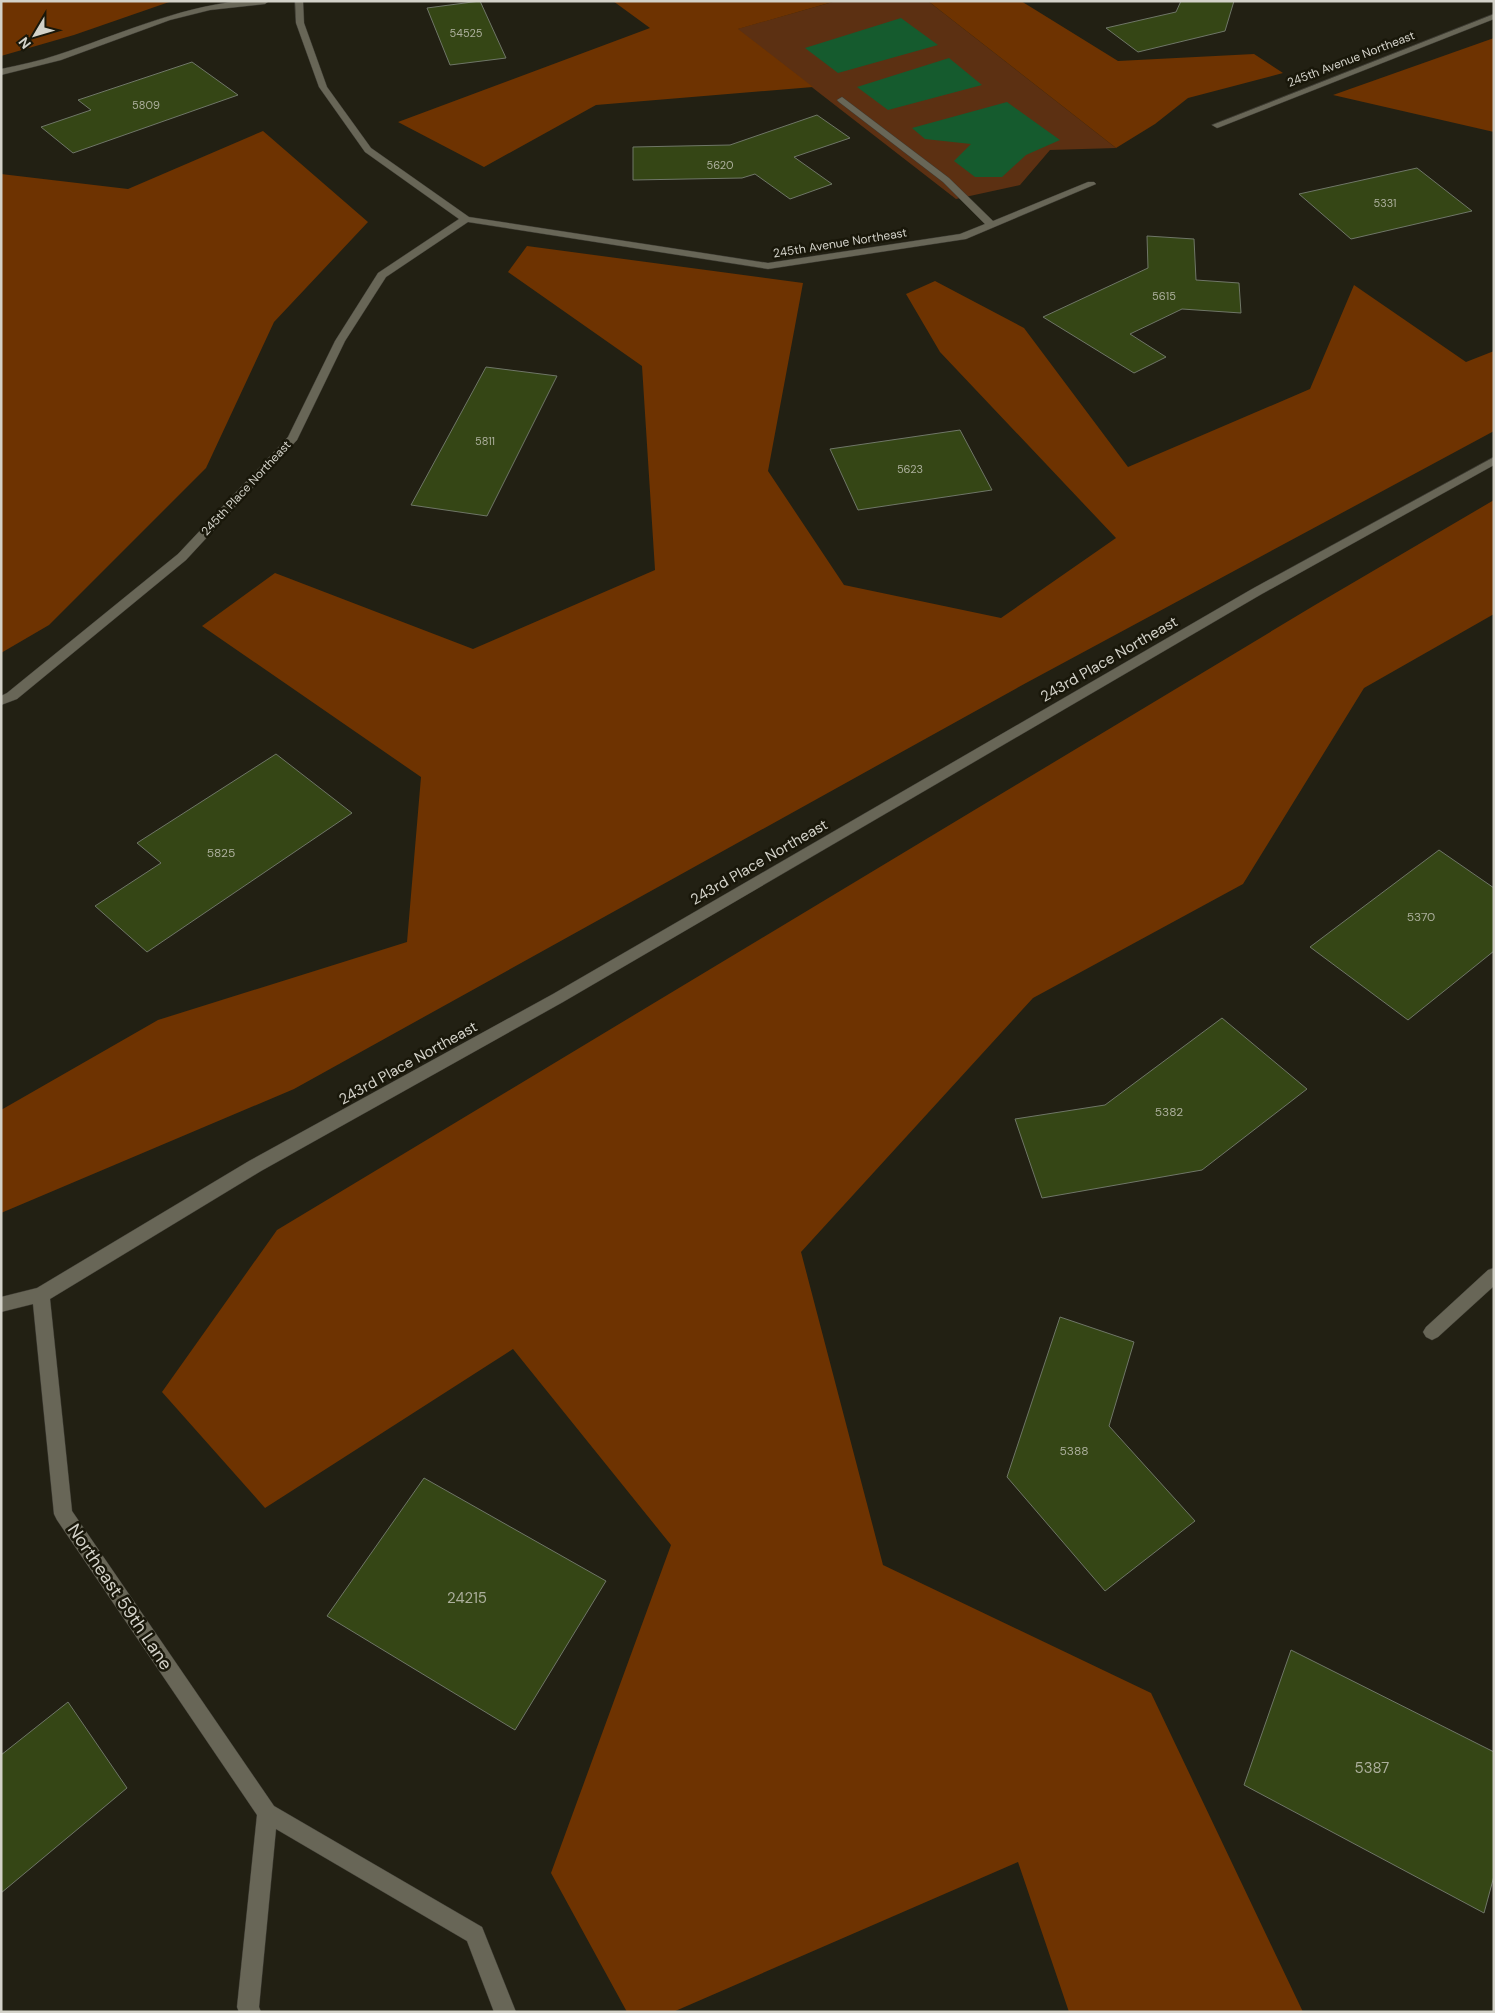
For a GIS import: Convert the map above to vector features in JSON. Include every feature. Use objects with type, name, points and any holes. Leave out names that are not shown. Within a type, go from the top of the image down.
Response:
[{"type":"street","points":[[1,72],[58,58],[167,18],[210,6],[265,1]]},
{"type":"street","points":[[299,1],[300,23],[323,87],[368,150],[466,219]]},
{"type":"street","name":"245th Avenue Northeast","points":[[1217,125],[1494,16]]},
{"type":"street","points":[[842,100],[946,180],[991,225]]},
{"type":"street","name":"245th Avenue Northeast","points":[[466,219],[768,266],[962,237],[1091,184]]},
{"type":"street","name":"245th Place Northeast","points":[[1,701],[12,696],[182,557],[293,438],[340,341],[382,275],[466,219]]},
{"type":"street","name":"243rd Place Northeast","points":[[1,1305],[42,1294],[256,1166],[558,998],[1256,592],[1494,460]]},
{"type":"street","points":[[1432,1332],[1494,1275]]},
{"type":"street","name":"Northeast 59th Lane","points":[[42,1294],[63,1514],[267,1813],[475,1934],[505,2012]]},
{"type":"street","points":[[250,2012],[248,2007],[267,1813]]},
{"type":"shaded area","points":[[1,1],[172,1],[74,35],[1,56]]},
{"type":"shaded area","points":[[613,1],[836,1],[738,29],[813,87],[596,105],[484,167],[398,122],[650,28]]},
{"type":"shaded area","points":[[836,1],[928,1],[1116,148],[1050,150],[1020,185],[956,199],[737,29]]},
{"type":"shaded area","points":[[928,1],[1021,1],[1118,61],[1254,54],[1283,73],[1188,98],[1155,124],[1116,148]]},
{"type":"shaded area","points":[[901,18],[938,45],[838,73],[805,48]]},
{"type":"shaded area","points":[[1494,38],[1494,132],[1333,95]]},
{"type":"shaded area","points":[[949,58],[982,85],[888,110],[857,87]]},
{"type":"shaded area","points":[[1007,102],[1060,140],[1026,155],[1002,177],[975,177],[954,161],[971,144],[925,139],[912,128]]},
{"type":"shaded area","points":[[263,131],[368,222],[274,322],[206,468],[49,625],[1,653],[1,174],[128,189]]},
{"type":"shaded area","points":[[527,246],[803,283],[768,471],[844,585],[1001,618],[1116,538],[940,352],[906,294],[935,281],[1024,328],[1128,467],[1310,389],[1354,285],[1466,362],[1494,351],[1494,431],[1026,683],[294,1089],[1,1213],[1,1110],[158,1020],[407,942],[421,777],[202,626],[275,573],[473,649],[655,570],[642,366],[508,272]]},
{"type":"shaded area","points":[[1494,500],[1494,614],[1364,688],[1243,884],[1033,998],[801,1252],[883,1565],[1151,1693],[1303,2012],[1069,2012],[1018,1862],[673,2012],[627,2012],[551,1873],[671,1545],[513,1349],[265,1508],[162,1392],[277,1230],[1315,605]]},
{"type":"building","points":[[480,1],[506,58],[450,65],[427,8]]},
{"type":"building","points":[[1181,1],[1234,1],[1225,31],[1138,52],[1106,28],[1176,12]]},
{"type":"building","points":[[192,62],[238,95],[73,153],[41,127],[91,110],[78,100]]},
{"type":"building","points":[[817,115],[850,138],[794,157],[832,184],[790,199],[755,174],[742,178],[633,180],[633,147],[730,145]]},
{"type":"building","points":[[1417,168],[1472,211],[1351,239],[1299,194]]},
{"type":"building","points":[[1147,236],[1194,239],[1196,280],[1239,283],[1241,313],[1182,309],[1130,334],[1166,357],[1134,373],[1043,317],[1148,268]]},
{"type":"building","points":[[486,367],[557,376],[487,516],[411,505]]},
{"type":"building","points":[[960,430],[992,490],[858,510],[830,449]]},
{"type":"building","points":[[276,754],[352,813],[147,952],[95,906],[161,863],[137,843]]},
{"type":"building","points":[[1439,850],[1494,888],[1494,951],[1408,1020],[1310,947]]},
{"type":"building","points":[[1222,1018],[1307,1089],[1202,1170],[1042,1198],[1015,1119],[1105,1105]]},
{"type":"building","points":[[1060,1317],[1134,1342],[1109,1426],[1195,1521],[1105,1591],[1007,1477]]},
{"type":"building","points":[[424,1478],[606,1581],[515,1730],[327,1616]]},
{"type":"building","points":[[1291,1650],[1494,1752],[1494,1876],[1484,1913],[1244,1785]]},
{"type":"building","points":[[68,1702],[127,1788],[1,1893],[1,1755]]}]
